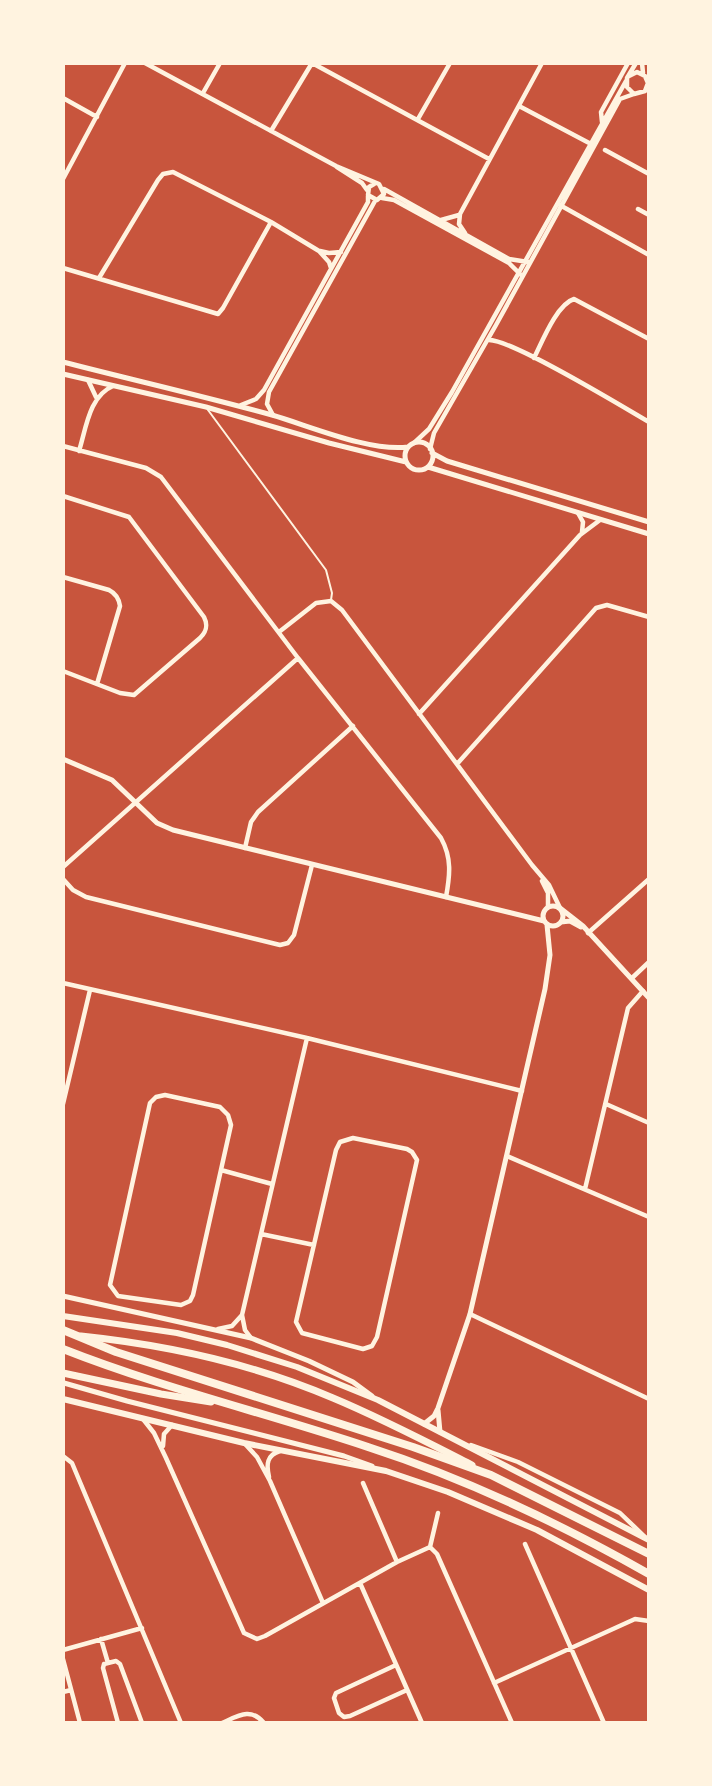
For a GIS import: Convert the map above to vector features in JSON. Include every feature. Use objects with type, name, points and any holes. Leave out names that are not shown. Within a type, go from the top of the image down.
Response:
[{"type":"highway","points":[[63,1332],[116,1352],[413,1447],[491,1475],[649,1554]]},
{"type":"highway","points":[[63,1349],[124,1373],[369,1447],[473,1485],[527,1509],[649,1574]]},
{"type":"main road","points":[[63,1316],[177,1333],[239,1348],[297,1367],[377,1400],[647,1538]]},
{"type":"main road","points":[[63,1332],[152,1345],[259,1371],[332,1397],[491,1475]]},
{"type":"main road","points":[[63,1373],[161,1394],[226,1404]]},
{"type":"main road","points":[[63,1399],[244,1443],[386,1471],[448,1492],[526,1525],[582,1552],[649,1590]]},
{"type":"street","points":[[63,179],[125,63]]},
{"type":"street","points":[[145,63],[336,166],[379,184],[509,259],[528,262]]},
{"type":"street","points":[[203,93],[220,63]]},
{"type":"street","points":[[271,131],[312,63],[489,159]]},
{"type":"street","points":[[418,119],[450,63]]},
{"type":"street","points":[[465,233],[459,224],[460,214],[542,63]]},
{"type":"street","points":[[602,123],[601,113],[628,63]]},
{"type":"street","points":[[406,462],[405,454],[411,445],[424,436],[440,412],[528,262],[636,63]]},
{"type":"street","points":[[559,205],[620,99],[646,89],[648,81],[643,74],[642,63]]},
{"type":"street","points":[[628,78],[637,72],[643,74]]},
{"type":"street","points":[[628,78],[628,89],[637,94],[649,94]]},
{"type":"street","points":[[63,98],[97,117]]},
{"type":"street","points":[[519,106],[591,144]]},
{"type":"street","points":[[605,150],[649,174]]},
{"type":"street","points":[[336,166],[362,183],[368,193],[379,199],[394,200],[509,263],[520,275]]},
{"type":"street","points":[[99,278],[158,180],[168,172],[178,172],[271,222],[319,251],[331,268]]},
{"type":"street","points":[[236,406],[252,402],[264,390],[368,202],[368,193],[374,184]]},
{"type":"street","points":[[273,416],[267,404],[269,391],[371,206],[384,194],[383,188]]},
{"type":"street","points":[[559,205],[649,255]]},
{"type":"street","points":[[638,209],[649,215]]},
{"type":"street","points":[[441,220],[460,214]]},
{"type":"street","points":[[63,268],[218,314],[271,222]]},
{"type":"street","points":[[319,251],[341,252]]},
{"type":"street","points":[[63,374],[206,407],[406,462],[414,470],[420,470],[428,467],[432,461],[434,433],[496,326],[520,275]]},
{"type":"street","points":[[534,358],[560,309],[566,301],[574,299],[649,340]]},
{"type":"street","points":[[496,326],[495,336],[649,422]]},
{"type":"street","points":[[486,344],[493,340],[511,346]]},
{"type":"street","points":[[63,362],[371,443],[397,448],[423,443],[431,451],[456,464],[649,522]]},
{"type":"street","points":[[88,379],[96,398]]},
{"type":"street","points":[[79,451],[96,398],[114,386]]},
{"type":"street","points":[[63,446],[146,468],[161,477],[446,846],[451,866],[446,898]]},
{"type":"street","points":[[428,467],[649,534]]},
{"type":"street","points":[[63,496],[130,517],[207,624],[204,634],[134,695],[126,695],[63,671]]},
{"type":"street","points":[[578,513],[583,522],[580,535]]},
{"type":"street","points":[[419,714],[580,535],[600,520]]},
{"type":"street","points":[[63,577],[109,590],[119,602],[97,684]]},
{"type":"street","points":[[279,632],[316,603],[331,601],[342,610],[549,885],[563,916],[550,949],[547,982],[470,1314],[438,1408],[424,1424]]},
{"type":"street","points":[[457,764],[596,608],[607,605],[649,617]]},
{"type":"street","points":[[63,867],[299,658]]},
{"type":"street","points":[[245,849],[251,822],[258,812],[353,726]]},
{"type":"street","points":[[63,760],[112,780],[157,823],[166,827],[245,849],[519,914],[545,923],[574,923],[588,932]]},
{"type":"street","points":[[63,879],[73,890],[86,897],[280,945],[288,943],[294,935],[312,865]]},
{"type":"street","points":[[541,877],[548,892],[545,923],[550,949]]},
{"type":"street","points":[[588,932],[649,879]]},
{"type":"street","points":[[519,914],[554,905],[560,908],[581,923],[649,998]]},
{"type":"street","points":[[632,978],[649,962]]},
{"type":"street","points":[[63,984],[307,1038],[522,1091]]},
{"type":"street","points":[[63,1104],[90,990]]},
{"type":"street","points":[[585,1189],[628,1008],[643,991]]},
{"type":"street","points":[[251,1338],[243,1325],[242,1315],[307,1038]]},
{"type":"street","points":[[164,1095],[224,1110],[231,1125],[221,1170],[190,1301],[181,1305],[122,1297],[114,1293],[110,1285],[114,1262],[142,1132],[152,1099],[164,1095]]},
{"type":"street","points":[[606,1104],[649,1123]]},
{"type":"street","points":[[353,1138],[412,1152],[417,1160],[416,1166],[377,1337],[372,1346],[358,1348],[306,1334],[297,1326],[314,1245],[340,1142],[353,1138]]},
{"type":"street","points":[[508,1156],[649,1217]]},
{"type":"street","points":[[221,1170],[272,1184]]},
{"type":"street","points":[[261,1234],[314,1245]]},
{"type":"street","points":[[63,1296],[251,1338],[353,1382],[377,1400]]},
{"type":"street","points":[[470,1314],[649,1399]]},
{"type":"street","points":[[218,1329],[232,1326],[242,1315]]},
{"type":"street","points":[[64,1383],[344,1456],[386,1471]]},
{"type":"street","points":[[438,1408],[440,1432]]},
{"type":"street","points":[[143,1419],[154,1433],[166,1458],[244,1633],[257,1639],[397,1562],[430,1547]]},
{"type":"street","points":[[166,1458],[163,1437],[172,1425]]},
{"type":"street","points":[[244,1443],[257,1457],[270,1481],[323,1604]]},
{"type":"street","points":[[270,1481],[267,1462],[271,1456],[281,1451]]},
{"type":"street","points":[[63,1456],[72,1463],[181,1723]]},
{"type":"street","points":[[363,1482],[397,1562]]},
{"type":"street","points":[[438,1513],[430,1547],[440,1563],[512,1723]]},
{"type":"street","points":[[524,1544],[604,1723]]},
{"type":"street","points":[[360,1583],[422,1723]]},
{"type":"street","points":[[494,1683],[635,1619],[649,1621]]},
{"type":"street","points":[[63,1650],[142,1628]]},
{"type":"street","points":[[101,1640],[108,1663]]},
{"type":"street","points":[[63,1659],[80,1723]]},
{"type":"street","points":[[118,1723],[103,1668],[108,1663],[119,1663],[142,1723]]},
{"type":"street","points":[[396,1665],[336,1693],[334,1698],[339,1713],[344,1717],[349,1716],[407,1690]]},
{"type":"street","points":[[63,1692],[71,1690]]},
{"type":"street","points":[[222,1723],[249,1713],[256,1715],[264,1723]]},
{"type":"lane","points":[[206,407],[326,570],[332,593],[331,601]]}]
